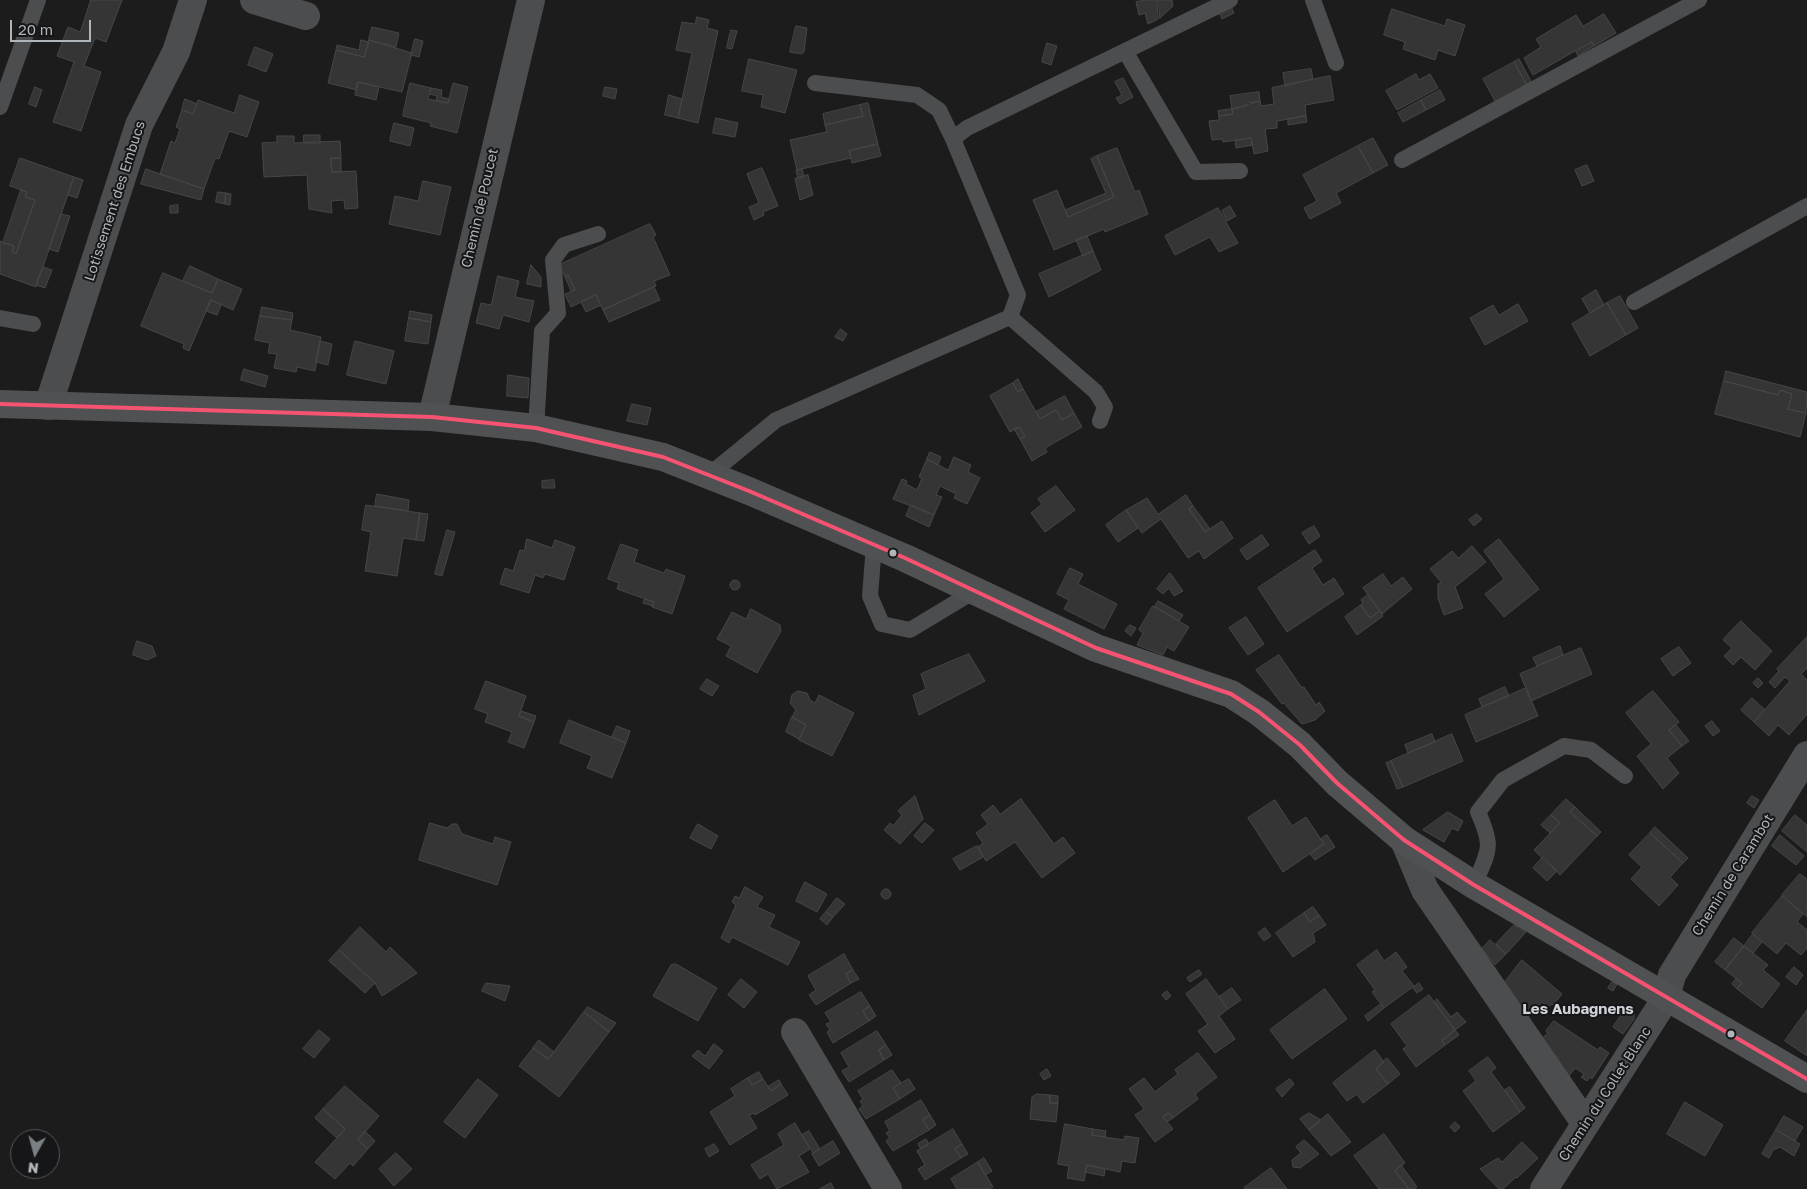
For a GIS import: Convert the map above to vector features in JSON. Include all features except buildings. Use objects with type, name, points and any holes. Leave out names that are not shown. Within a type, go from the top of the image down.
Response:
[{"type":"street","name":"Lotissement des Embucs","points":[[48,406],[139,125],[176,52],[193,0]]},
{"type":"street","points":[[254,0],[306,16]]},
{"type":"street","name":"Chemin de Poucet","points":[[432,417],[531,0]]},
{"type":"street","points":[[0,404],[432,417],[536,428],[662,457],[709,475],[874,546],[1096,648],[1231,694],[1260,712],[1300,745],[1338,783],[1404,840],[1474,885],[1807,1079]]},
{"type":"street","name":"Chemin de Carambot","points":[[1666,998],[1672,975],[1807,755]]},
{"type":"street","points":[[1404,840],[1425,890],[1585,1123]]},
{"type":"street","name":"Chemin du Collet Blanc","points":[[1544,1189],[1666,998]]},
{"type":"street","points":[[795,1032],[888,1189]]},
{"type":"lane","points":[[0,107],[38,0]]},
{"type":"lane","points":[[954,139],[966,128],[1230,0]]},
{"type":"lane","points":[[1313,0],[1336,62]]},
{"type":"lane","points":[[1402,160],[1699,0]]},
{"type":"lane","points":[[1125,51],[1196,172],[1240,171]]},
{"type":"lane","points":[[709,475],[776,420],[1010,317],[1018,295],[954,139],[939,110],[917,95],[814,84]]},
{"type":"lane","points":[[1634,302],[1807,206]]},
{"type":"lane","points":[[536,428],[542,332],[558,313],[553,260],[564,245],[598,234]]},
{"type":"lane","points":[[1010,317],[1096,392],[1105,407],[1100,422]]},
{"type":"lane","points":[[0,318],[33,324]]},
{"type":"lane","points":[[874,546],[870,596],[882,624],[910,630],[973,592]]},
{"type":"lane","points":[[1474,885],[1487,856],[1489,837],[1478,812],[1503,780],[1564,746],[1591,750],[1625,776]]},
{"type":"transit line","points":[[0,404],[432,417],[536,428],[663,457],[749,491],[905,558],[1096,648],[1231,694],[1259,712],[1300,745],[1337,783],[1404,840],[1474,885],[1807,1079]]},
{"type":"district","name":"Les Aubagnens","points":[[1578,1009]]}]
